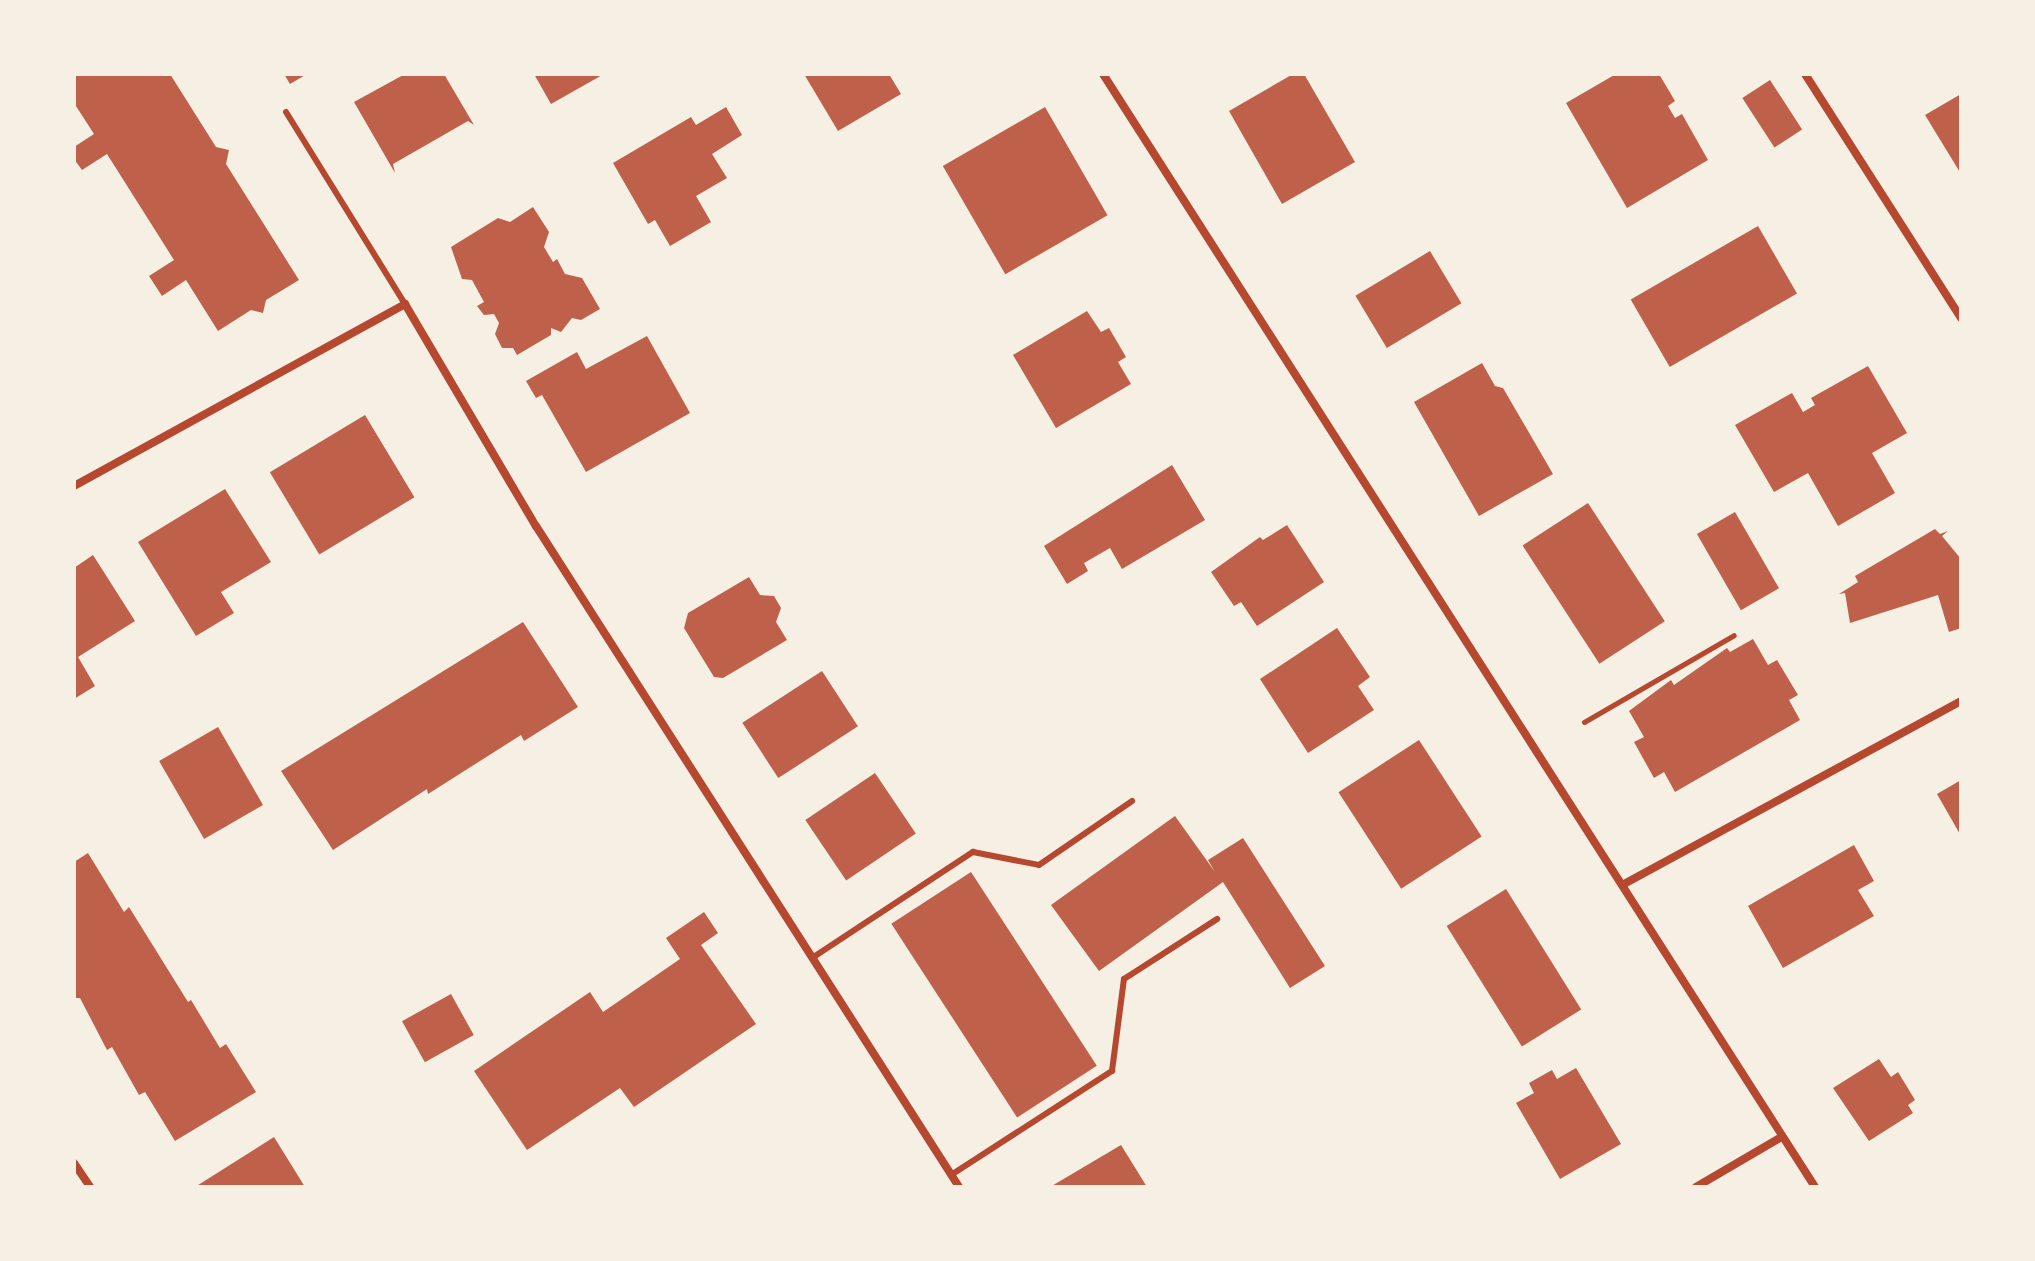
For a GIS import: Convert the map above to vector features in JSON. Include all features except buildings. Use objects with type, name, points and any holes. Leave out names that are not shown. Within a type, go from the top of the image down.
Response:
[{"type":"street","points":[[1103,74],[1624,884],[1780,1138],[1815,1187]]},
{"type":"street","points":[[1805,74],[1961,318]]},
{"type":"street","points":[[74,486],[405,304],[536,526],[959,1187]]},
{"type":"street","points":[[1624,884],[1961,701]]},
{"type":"street","points":[[1696,1187],[1780,1138]]},
{"type":"street","points":[[74,1163],[90,1187]]},
{"type":"lane","points":[[286,112],[405,304]]},
{"type":"lane","points":[[812,958],[973,852],[1039,865],[1132,801]]},
{"type":"lane","points":[[951,1175],[1112,1071],[1124,979],[1217,919]]},
{"type":"path","points":[[1584,722],[1734,635]]}]
